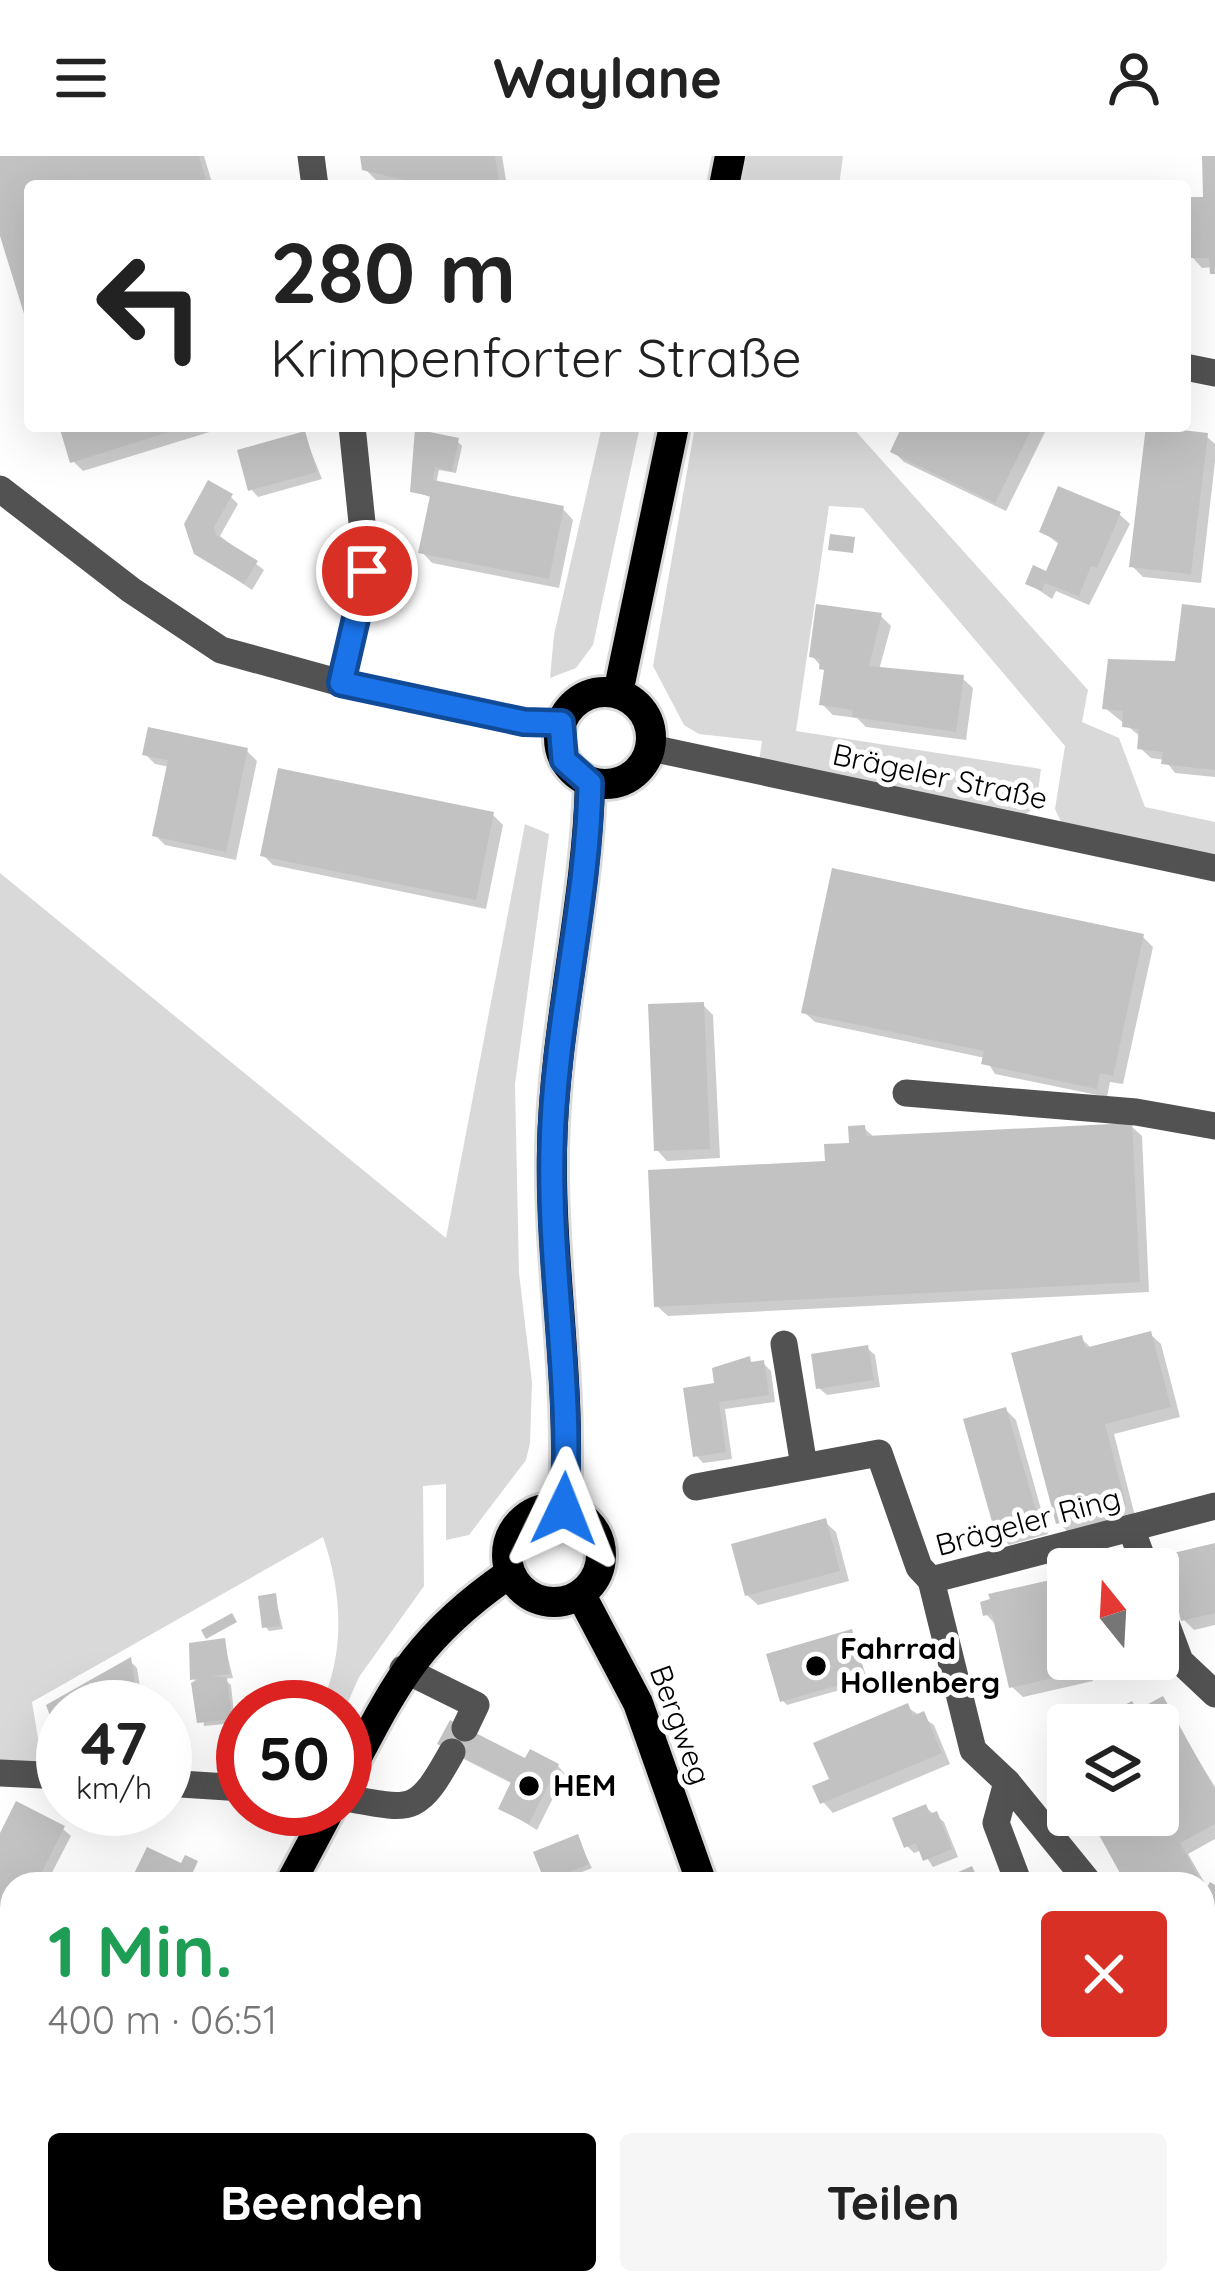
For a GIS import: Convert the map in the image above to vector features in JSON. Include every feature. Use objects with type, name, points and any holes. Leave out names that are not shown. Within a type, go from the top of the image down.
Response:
[{"type":"main road","points":[[618,693],[673,432]]},
{"type":"main road","points":[[618,693],[644,712],[651,748],[628,778],[590,783],[564,760],[561,723],[584,696],[618,693]]},
{"type":"main road","points":[[564,1509],[564,1369],[552,1151],[556,1067],[590,783]]},
{"type":"main road","points":[[564,1509],[588,1522],[601,1546],[598,1574],[581,1595],[554,1603],[540,1600],[510,1573],[507,1559],[513,1531],[535,1512],[564,1509]]},
{"type":"main road","points":[[372,1729],[403,1670],[441,1626],[510,1573]]},
{"type":"main road","name":"Bergweg","points":[[581,1595],[638,1703],[698,1872]]},
{"type":"main road","points":[[296,1872],[316,1836]]},
{"type":"street","points":[[341,683],[367,571],[353,432]]},
{"type":"street","points":[[0,488],[130,590],[221,650],[341,683],[524,722],[561,723]]},
{"type":"street","name":"Brägeler Straße","points":[[651,748],[1215,868]]},
{"type":"street","points":[[905,1094],[1136,1112],[1215,1126]]},
{"type":"street","points":[[784,1344],[804,1466]]},
{"type":"street","points":[[696,1487],[879,1453],[919,1567],[931,1580]]},
{"type":"street","name":"Brägeler Ring","points":[[1080,1872],[1007,1782],[973,1750],[931,1580],[1215,1506]]},
{"type":"street","points":[[1131,1528],[1138,1548]]},
{"type":"street","points":[[1179,1658],[1215,1694]]},
{"type":"street","points":[[372,1804],[398,1810],[425,1799],[476,1706],[403,1670]]},
{"type":"street","points":[[0,1773],[36,1775]]},
{"type":"street","points":[[1007,1782],[996,1823],[1014,1872]]},
{"type":"shaded area","points":[[747,156],[843,156],[840,180],[742,180]]},
{"type":"shaded area","points":[[601,432],[639,432],[593,645],[576,668],[550,678],[554,635]]},
{"type":"shaded area","points":[[694,432],[856,432],[1088,690],[1082,722],[1119,738],[1145,807],[1215,822],[1215,855],[1063,826],[1055,809],[1065,746],[863,508],[829,506],[796,731],[1041,769],[1036,807],[1020,818],[759,762],[762,741],[699,734],[684,725],[653,666]]},
{"type":"shaded area","points":[[525,824],[549,834],[515,1084],[519,1273],[532,1382],[526,1460],[469,1535],[446,1540],[446,1484],[423,1486],[424,1586],[358,1680],[330,1680],[338,1622],[323,1537],[71,1680],[36,1680],[32,1702],[36,1765],[0,1784],[0,873],[446,1238]]},
{"type":"building","points":[[0,156],[199,156],[206,180],[24,180],[24,314],[0,236]]},
{"type":"building","points":[[360,156],[495,156],[499,180],[404,180],[362,170]]},
{"type":"building","points":[[1202,156],[1215,156],[1215,274],[1210,274],[1209,258],[1191,258],[1191,197],[1203,197]]},
{"type":"building","points":[[61,432],[169,432],[70,463]]},
{"type":"building","points":[[305,432],[317,472],[248,491],[237,450]]},
{"type":"building","points":[[415,432],[459,438],[452,471],[435,467],[433,480],[564,506],[549,579],[418,553],[430,496],[410,492]]},
{"type":"building","points":[[899,432],[1030,432],[995,503],[890,452]]},
{"type":"building","points":[[1145,432],[1208,433],[1191,574],[1129,567]]},
{"type":"building","points":[[208,480],[233,494],[214,527],[216,535],[258,561],[244,584],[194,554],[184,524]]},
{"type":"building","points":[[1058,486],[1121,512],[1079,596],[1045,583],[1042,591],[1025,584],[1033,565],[1046,571],[1059,541],[1039,532]]},
{"type":"building","points":[[830,534],[855,537],[853,553],[828,550]]},
{"type":"building","points":[[816,604],[882,613],[869,666],[964,675],[956,732],[852,717],[853,710],[819,705],[824,670],[819,669],[820,659],[809,657]]},
{"type":"building","points":[[1182,604],[1215,608],[1215,770],[1161,764],[1163,752],[1137,749],[1139,729],[1122,727],[1123,711],[1102,709],[1108,659],[1175,661]]},
{"type":"building","points":[[148,727],[248,748],[226,852],[152,836],[168,760],[142,755]]},
{"type":"building","points":[[278,768],[494,812],[476,900],[260,856]]},
{"type":"building","points":[[832,868],[1144,934],[1113,1076],[1100,1073],[1097,1089],[981,1064],[984,1051],[801,1013]]},
{"type":"building","points":[[704,1002],[710,1149],[654,1151],[648,1004]]},
{"type":"building","points":[[1132,1123],[1140,1282],[654,1307],[648,1170],[825,1161],[824,1144],[849,1143],[848,1126],[865,1125],[866,1136]]},
{"type":"building","points":[[1151,1331],[1171,1407],[1105,1424],[1126,1505],[1056,1524],[1011,1353],[1082,1335],[1085,1348]]},
{"type":"building","points":[[868,1345],[874,1380],[816,1389],[811,1354]]},
{"type":"building","points":[[750,1356],[751,1362],[764,1360],[769,1395],[719,1402],[726,1452],[693,1457],[683,1388],[714,1383],[712,1368]]},
{"type":"building","points":[[1006,1407],[1040,1524],[996,1536],[963,1419]]},
{"type":"building","points":[[826,1518],[840,1571],[745,1596],[731,1544]]},
{"type":"building","points":[[1215,1543],[1215,1613],[1181,1621],[1179,1552]]},
{"type":"building","points":[[1047,1581],[1047,1679],[1009,1688],[992,1614],[983,1616],[980,1602],[990,1599],[988,1594]]},
{"type":"building","points":[[276,1593],[280,1626],[262,1628],[258,1596]]},
{"type":"building","points":[[232,1613],[237,1622],[206,1639],[201,1630]]},
{"type":"building","name":"Fahrrad Hollenberg","points":[[852,1629],[866,1677],[780,1702],[766,1654]]},
{"type":"building","points":[[225,1638],[230,1674],[212,1676],[227,1680],[216,1680],[216,1721],[197,1723],[192,1682],[198,1679],[190,1680],[189,1643]]},
{"type":"building","points":[[131,1657],[134,1680],[90,1680]]},
{"type":"building","points":[[908,1703],[913,1716],[924,1711],[942,1753],[820,1804],[812,1786],[829,1779],[813,1743]]},
{"type":"building","points":[[450,1720],[525,1758],[530,1749],[559,1764],[529,1824],[498,1809],[511,1782],[437,1744]]},
{"type":"building","points":[[1179,1725],[1215,1790],[1215,1824],[1180,1843],[1196,1872],[1119,1872],[1100,1836],[1179,1836]]},
{"type":"building","points":[[16,1801],[36,1811],[36,1836],[60,1836],[42,1872],[0,1872],[0,1833]]},
{"type":"building","points":[[926,1804],[930,1814],[937,1811],[952,1849],[923,1861],[916,1843],[904,1848],[892,1818]]},
{"type":"building","points":[[578,1834],[589,1864],[569,1872],[541,1872],[533,1852]]},
{"type":"building","points":[[147,1847],[181,1863],[185,1855],[198,1861],[193,1872],[135,1872]]},
{"type":"place","name":"Fahrrad Hollenberg","points":[[816,1666]]},
{"type":"place","name":"HEM","points":[[529,1786]]},
{"type":"route","points":[[367,571],[351,656],[341,683],[524,722],[561,723],[564,760],[590,783],[590,824],[556,1067],[552,1151],[564,1369],[564,1509]]}]
